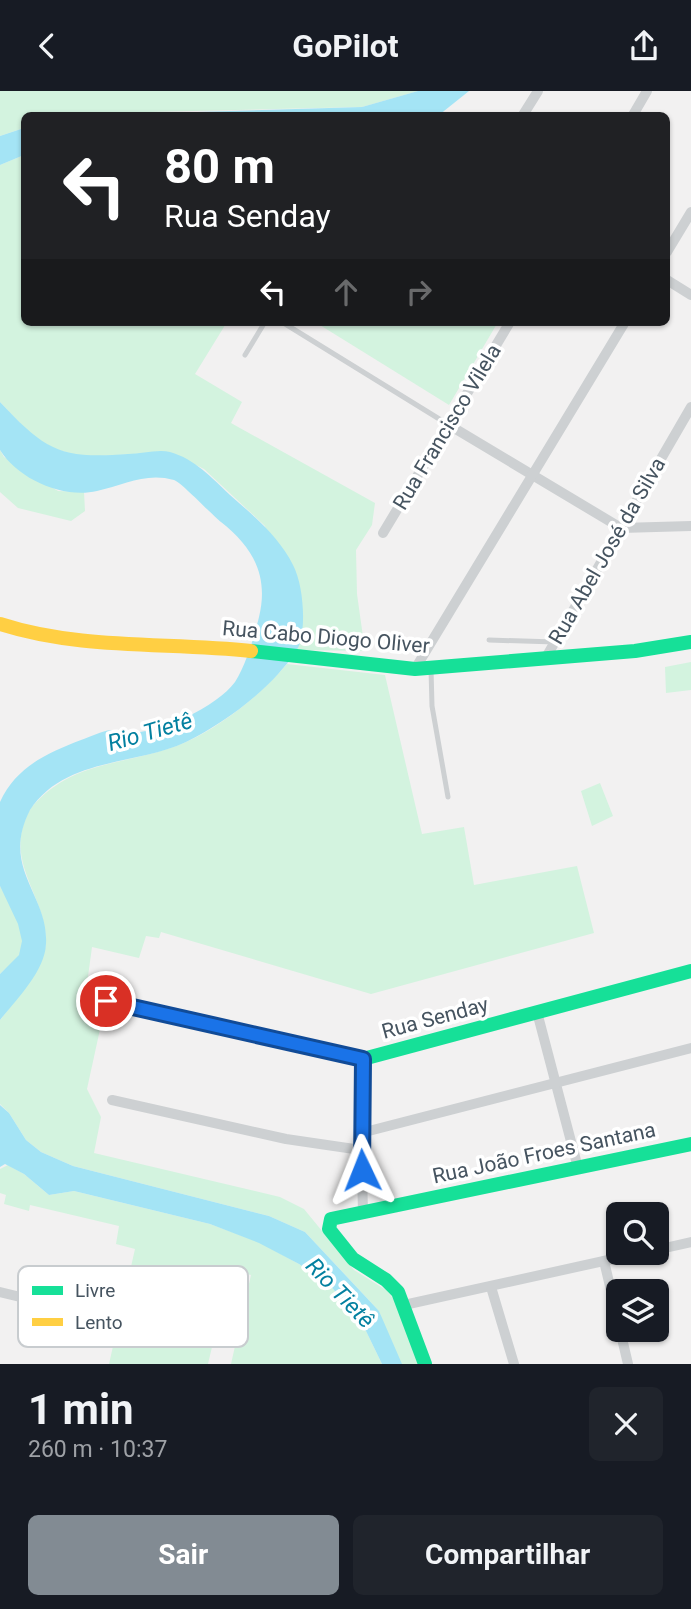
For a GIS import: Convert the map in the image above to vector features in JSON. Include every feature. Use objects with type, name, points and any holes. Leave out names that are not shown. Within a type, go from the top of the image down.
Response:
[{"type":"street","points":[[525,112],[538,91]]},
{"type":"street","points":[[635,112],[647,91]]},
{"type":"street","points":[[670,247],[691,212]]},
{"type":"street","points":[[670,282],[691,295]]},
{"type":"street","name":"Rua Francisco Vilela","points":[[383,533],[508,326]]},
{"type":"street","points":[[415,669],[623,326]]},
{"type":"street","name":"Rua Abel José da Silva","points":[[545,659],[691,407]]},
{"type":"street","points":[[449,425],[621,529],[691,526]]},
{"type":"street","name":"Rua Cabo Diogo Oliver","points":[[0,624],[28,633],[69,639],[225,649],[415,669],[635,652],[691,642]]},
{"type":"street","points":[[635,652],[691,649]]},
{"type":"street","name":"Rua Senday","points":[[106,1001],[363,1059],[691,971]]},
{"type":"street","points":[[537,1012],[578,1168]]},
{"type":"street","points":[[360,1133],[691,1048]]},
{"type":"street","points":[[363,1059],[360,1133],[363,1212]]},
{"type":"street","points":[[112,1100],[286,1139],[361,1150]]},
{"type":"street","name":"Rua João Froes Santana","points":[[404,1305],[393,1286],[353,1259],[328,1224],[331,1219],[691,1144]]},
{"type":"street","points":[[669,1247],[691,1242]]},
{"type":"street","points":[[425,1364],[404,1305],[604,1261],[608,1279]]},
{"type":"street","points":[[491,1287],[514,1364]]},
{"type":"street","points":[[0,1292],[18,1296]]},
{"type":"street","points":[[623,1342],[628,1364]]},
{"type":"lane","points":[[245,355],[263,326]]},
{"type":"lane","points":[[288,326],[449,425]]},
{"type":"lane","points":[[489,640],[555,642]]},
{"type":"lane","points":[[431,669],[432,706],[448,797]]},
{"type":"green space","points":[[0,91],[418,91],[362,107],[21,112],[21,129],[0,136]]},
{"type":"green space","points":[[21,156],[21,326],[225,326],[195,374],[242,402],[231,423],[375,503],[372,525],[356,550],[357,594],[365,651],[296,650],[265,526],[204,469],[169,452],[83,457],[55,449],[33,437],[0,402],[0,165]]},
{"type":"green space","points":[[321,326],[496,326],[449,405]]},
{"type":"green space","points":[[0,450],[4,457],[58,491],[84,492],[85,511],[71,521],[18,508],[0,492]]},
{"type":"green space","points":[[691,662],[691,690],[666,693],[665,667]]},
{"type":"green space","points":[[287,664],[385,675],[422,834],[464,827],[474,885],[577,866],[594,933],[371,994],[161,932],[159,938],[146,936],[139,958],[92,947],[84,1006],[104,1011],[87,1089],[101,1117],[94,1153],[280,1197],[304,1209],[354,1270],[386,1290],[403,1310],[421,1364],[398,1364],[379,1311],[305,1232],[269,1216],[73,1166],[41,1152],[26,1140],[0,1104],[0,1020],[35,971],[46,943],[40,909],[22,861],[20,844],[31,808],[48,792],[85,771],[166,750],[200,735],[240,708]]},
{"type":"green space","points":[[600,783],[613,816],[592,826],[581,791]]},
{"type":"green space","points":[[0,886],[17,919],[22,946],[18,957],[0,974]]},
{"type":"green space","points":[[8,1165],[24,1174],[49,1195],[74,1191],[210,1224],[259,1242],[330,1285],[366,1331],[382,1364],[231,1364],[235,1347],[248,1347],[248,1288],[251,1275],[248,1274],[248,1266],[131,1266],[135,1249],[116,1244],[119,1226],[30,1205],[29,1211],[4,1204],[6,1195],[0,1193],[0,1169]]},
{"type":"green space","points":[[113,1347],[212,1347],[208,1364],[109,1364]]},
{"type":"water","points":[[418,91],[469,91],[443,112],[196,112],[362,107]]},
{"type":"water","points":[[21,129],[21,156],[0,165],[0,136]]},
{"type":"water","name":"Rio Tietê","points":[[0,402],[43,441],[70,453],[105,455],[165,451],[195,464],[256,519],[280,545],[296,573],[303,614],[302,634],[294,655],[259,693],[236,712],[186,742],[166,750],[102,765],[62,780],[45,793],[30,810],[22,831],[20,849],[28,880],[41,910],[46,944],[35,975],[0,1020],[0,974],[19,955],[22,941],[18,924],[0,886],[0,802],[7,790],[24,770],[68,745],[107,731],[127,733],[154,729],[186,717],[215,701],[235,682],[243,667],[259,617],[262,588],[256,563],[242,542],[174,480],[144,478],[84,493],[56,489],[18,470],[0,450]]},
{"type":"water","name":"Rio Tietê","points":[[0,1105],[9,1113],[26,1140],[41,1152],[73,1166],[269,1216],[305,1232],[379,1311],[402,1364],[382,1364],[366,1331],[330,1285],[299,1264],[259,1243],[210,1224],[74,1191],[49,1195],[24,1174],[5,1164],[0,1167]]},
{"type":"traffic: fast","points":[[251,651],[415,669],[635,651],[691,642]]},
{"type":"traffic: fast","points":[[106,1001],[363,1059],[691,971]]},
{"type":"traffic: fast","points":[[425,1364],[398,1292],[386,1280],[353,1259],[329,1229],[331,1219],[691,1144]]},
{"type":"traffic: slow","points":[[0,624],[30,632],[93,642],[251,651]]},
{"type":"route","points":[[106,1001],[363,1059],[360,1133],[362,1170]]}]
